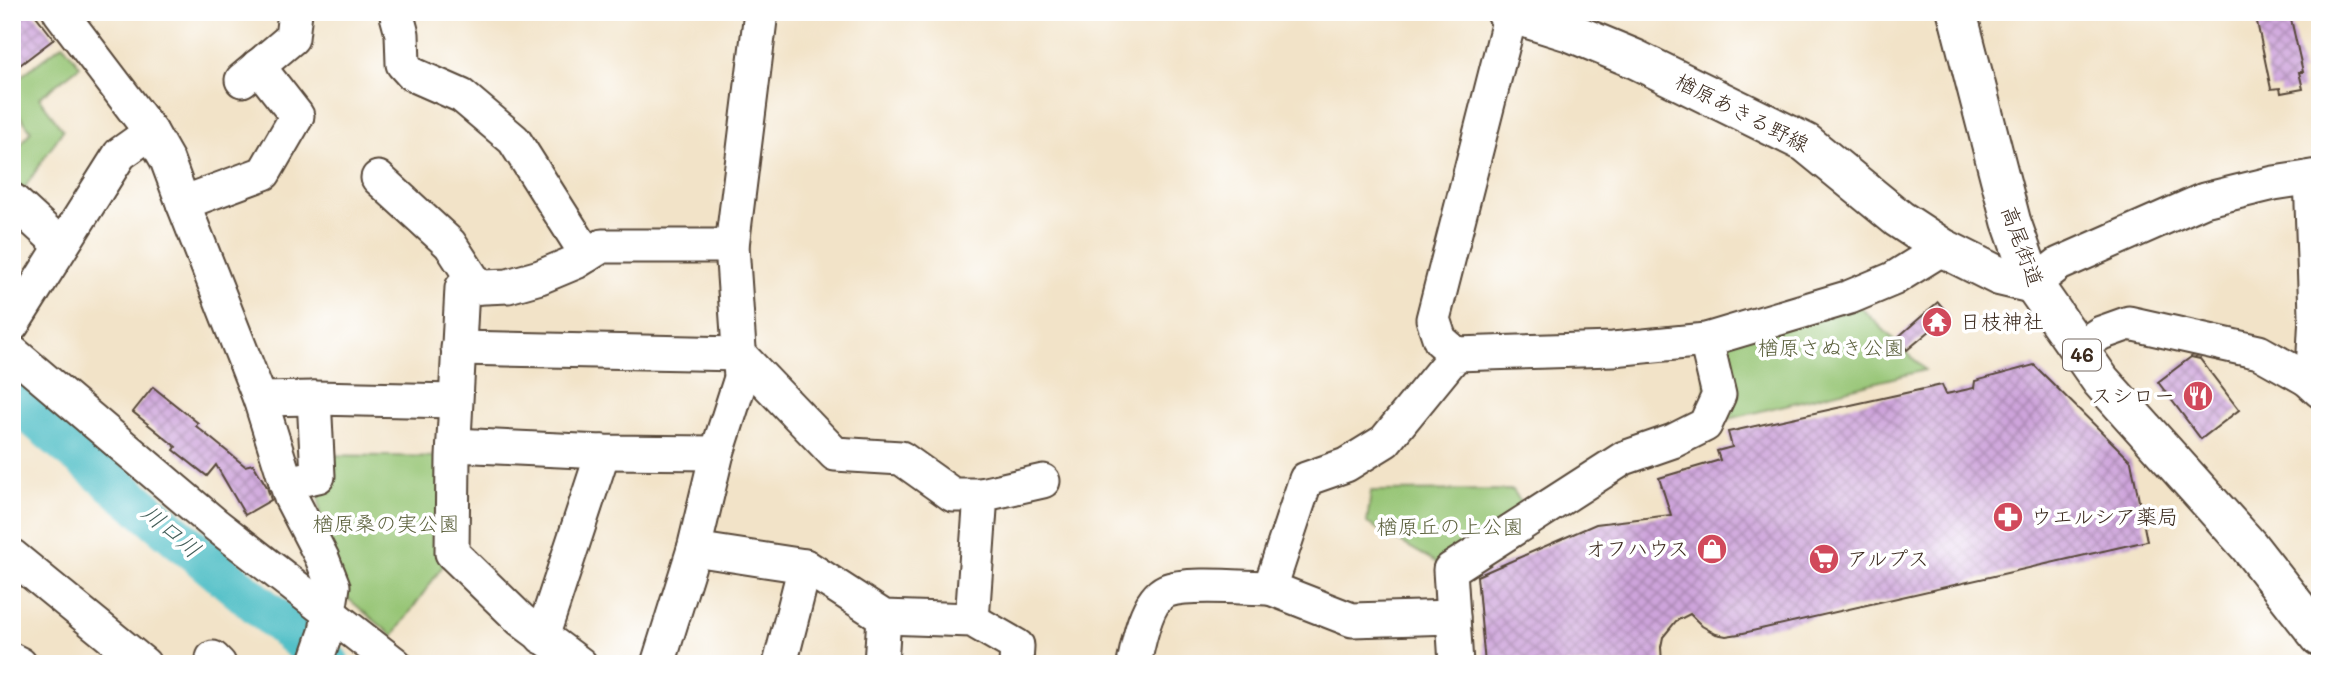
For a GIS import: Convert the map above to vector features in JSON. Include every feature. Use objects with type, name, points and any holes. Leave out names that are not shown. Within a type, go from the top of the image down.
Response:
[{"type":"main road","name":"高尾街道","points":[[1957,12],[2011,221],[2033,284],[2101,381],[2248,544],[2320,637]]},
{"type":"main road","name":"楢原あきる野線","points":[[1509,13],[1570,32],[1635,59],[1806,143],[1899,219],[1943,248],[1999,276],[2033,284]]},
{"type":"street","points":[[61,12],[151,132],[167,160],[184,203],[260,399],[286,483],[333,586],[328,622],[315,664]]},
{"type":"street","points":[[184,203],[264,173],[297,116],[250,73],[292,38],[295,12]]},
{"type":"street","points":[[396,12],[402,34],[403,64],[412,74],[461,96],[514,140],[587,255]]},
{"type":"street","points":[[658,664],[694,549],[717,453],[741,378],[732,246],[761,12]]},
{"type":"street","points":[[1509,13],[1433,319],[1440,340],[1456,354],[1613,349],[1706,340],[1850,297],[1893,279],[1943,248]]},
{"type":"street","points":[[12,326],[120,154],[151,132]]},
{"type":"street","points":[[2033,284],[2059,264],[2204,200],[2274,183],[2316,177],[2314,385]]},
{"type":"street","points":[[378,178],[450,244],[478,288]]},
{"type":"street","points":[[12,200],[61,245]]},
{"type":"street","points":[[580,664],[521,621],[452,553],[455,401],[462,288],[508,286],[540,277],[602,246],[732,246]]},
{"type":"street","points":[[2078,348],[2101,333],[2129,323],[2259,352],[2314,385]]},
{"type":"street","points":[[1456,664],[1450,570],[1624,458],[1673,441],[1705,425],[1719,395],[1706,340]]},
{"type":"street","points":[[458,348],[739,354],[835,454],[901,458],[953,495],[981,495],[1043,481]]},
{"type":"street","points":[[12,352],[328,622],[395,664]]},
{"type":"street","points":[[1270,588],[1306,479],[1346,465],[1385,441],[1456,354]]},
{"type":"street","points":[[286,483],[318,476],[314,398]]},
{"type":"street","points":[[260,399],[455,401]]},
{"type":"street","points":[[454,446],[717,453]]},
{"type":"street","points":[[542,637],[603,452]]},
{"type":"street","points":[[972,620],[981,495]]},
{"type":"street","points":[[694,549],[805,566],[884,617],[972,620],[1017,646],[1016,664]]},
{"type":"street","points":[[12,556],[144,664]]},
{"type":"street","points":[[780,664],[805,566]]},
{"type":"street","points":[[1134,664],[1137,645],[1150,609],[1164,592],[1183,587],[1270,588],[1352,620],[1453,617]]},
{"type":"street","points":[[881,664],[884,617]]},
{"type":"street","points":[[12,660],[20,664]]},
{"type":"green space","points":[[63,44],[80,66],[39,98],[63,130],[15,202],[12,200],[12,156],[31,131],[18,113],[12,114],[12,83]]},
{"type":"green space","name":"楢原さぬき公園","points":[[1850,297],[1925,370],[1705,425],[1706,340]]},
{"type":"green space","name":"楢原桑の実公園","points":[[317,455],[453,457],[452,553],[393,636],[333,586],[322,558]]},
{"type":"green space","name":"楢原丘の上公園","points":[[1513,490],[1531,518],[1450,570],[1367,523],[1371,491]]},
{"type":"building","points":[[12,12],[33,12],[54,39],[12,71]]},
{"type":"building","points":[[2269,12],[2287,12],[2291,19],[2303,72],[2299,72],[2303,89],[2281,93],[2280,88],[2271,89],[2256,17],[2269,16]]},
{"type":"building","points":[[1938,302],[1949,315],[1907,350],[1897,338]]},
{"type":"building","name":"スシロー","points":[[2191,357],[2200,359],[2239,410],[2201,439],[2158,382]]},
{"type":"building","points":[[2034,365],[2131,461],[2147,541],[1739,634],[1716,634],[1702,626],[1690,614],[1676,621],[1663,637],[1662,664],[1485,664],[1477,576],[1596,524],[1671,515],[1659,478],[1720,460],[1717,451],[1732,447],[1728,432],[1942,385],[1946,394],[1974,388],[1975,381]]},
{"type":"building","points":[[153,387],[245,466],[253,464],[267,487],[271,500],[245,515],[216,465],[207,476],[133,412]]},
{"type":"waterway","name":"川口川","points":[[12,398],[329,664]]},
{"type":"place","name":"日枝神社","points":[[1937,322]]},
{"type":"place","name":"スシロー","points":[[2198,396]]},
{"type":"place","name":"ウエルシア薬局","points":[[2008,517]]},
{"type":"place","name":"オフハウス","points":[[1712,549]]},
{"type":"place","name":"アルプス","points":[[1824,559]]}]
